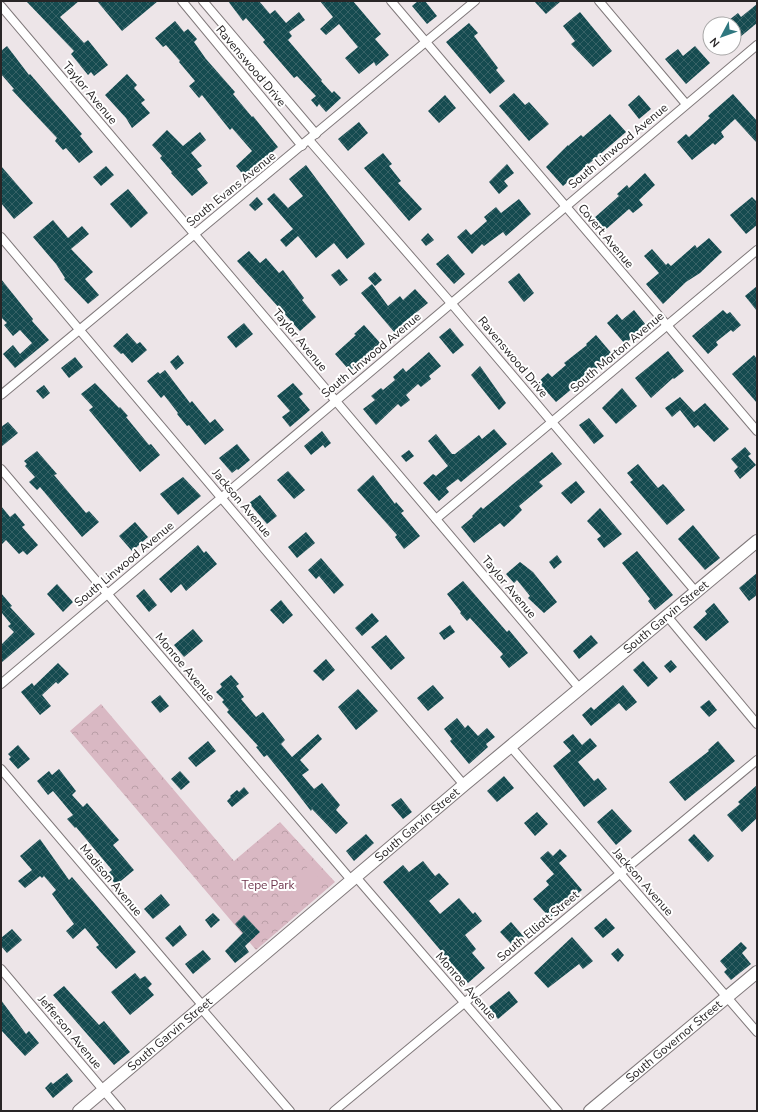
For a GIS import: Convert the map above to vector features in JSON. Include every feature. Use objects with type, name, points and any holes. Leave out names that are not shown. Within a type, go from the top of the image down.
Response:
[{"type":"street","name":"Ravenswood Drive","points":[[182,1],[302,146]]},
{"type":"street","name":"Ravenswood Drive","points":[[203,1],[316,134]]},
{"type":"street","name":"Covert Avenue","points":[[391,1],[757,431]]},
{"type":"street","name":"South Evans Avenue","points":[[1,395],[475,1]]},
{"type":"street","points":[[599,1],[686,104]]},
{"type":"street","name":"Taylor Avenue","points":[[1,6],[580,689]]},
{"type":"street","name":"South Linwood Avenue","points":[[1,684],[757,45]]},
{"type":"street","name":"Ravenswood Drive","points":[[309,140],[451,303],[696,592]]},
{"type":"street","name":"Jackson Avenue","points":[[1,237],[464,785]]},
{"type":"street","name":"South Morton Avenue","points":[[436,519],[757,250]]},
{"type":"street","name":"Monroe Avenue","points":[[1,469],[354,879],[465,1003],[558,1111]]},
{"type":"street","name":"South Garvin Street","points":[[79,1111],[464,785],[757,541]]},
{"type":"street","points":[[667,616],[757,724]]},
{"type":"street","name":"Jackson Avenue","points":[[511,747],[757,1032]]},
{"type":"street","name":"South Elliott Street","points":[[334,1111],[757,760]]},
{"type":"street","name":"Madison Avenue","points":[[1,769],[290,1111]]},
{"type":"street","name":"Jefferson Avenue","points":[[1,969],[121,1111]]},
{"type":"street","name":"South Governor Street","points":[[590,1111],[757,972]]},
{"type":"green space","name":"Tepe Park","points":[[101,704],[234,861],[280,822],[335,882],[256,950],[70,731]]},
{"type":"green space","points":[[309,866],[323,882],[295,906],[280,890]]},
{"type":"building","points":[[26,1],[79,1],[60,17],[84,43],[88,40],[108,65],[94,76],[91,72],[88,75],[71,54],[74,51]]},
{"type":"building","points":[[97,1],[158,1],[122,31]]},
{"type":"building","points":[[228,1],[259,1],[270,14],[275,10],[286,23],[299,12],[305,20],[289,32],[292,36],[288,40],[322,80],[321,81],[332,93],[334,91],[341,98],[326,112],[319,104],[317,107],[311,100],[316,96],[297,76],[294,78],[263,42],[265,40],[246,18],[243,21]]},
{"type":"building","points":[[320,1],[353,1],[381,34],[375,39],[389,55],[376,66],[374,62],[359,74],[345,58],[358,47],[339,24],[326,35],[320,29],[333,17]]},
{"type":"building","points":[[418,1],[425,1],[437,16],[427,24],[412,6]]},
{"type":"building","points":[[534,1],[561,1],[546,14]]},
{"type":"building","points":[[757,4],[757,23],[742,35],[742,16]]},
{"type":"building","points":[[580,12],[612,51],[593,67],[571,44],[575,41],[563,26]]},
{"type":"building","points":[[175,21],[184,32],[188,29],[197,39],[194,42],[206,59],[235,92],[233,94],[278,147],[252,170],[253,172],[246,178],[236,166],[252,151],[232,128],[230,130],[202,95],[199,98],[189,86],[195,81],[166,45],[163,47],[155,38]]},
{"type":"building","points":[[469,23],[478,33],[474,36],[498,68],[496,70],[505,81],[490,94],[446,42]]},
{"type":"building","points":[[7,46],[29,75],[30,74],[82,134],[80,136],[93,152],[79,163],[66,148],[63,150],[55,141],[57,138],[12,90],[14,89],[1,74],[1,51]]},
{"type":"building","points":[[695,46],[702,56],[704,56],[710,63],[686,84],[665,59],[678,49],[683,56]]},
{"type":"building","points":[[127,74],[137,85],[134,88],[145,100],[141,103],[150,113],[132,128],[126,118],[105,95]]},
{"type":"building","points":[[514,93],[525,105],[529,102],[549,124],[529,141],[499,106]]},
{"type":"building","points":[[733,94],[757,121],[757,143],[735,119],[721,132],[724,137],[715,145],[713,143],[692,160],[677,142],[686,134],[689,137],[710,118],[708,116]]},
{"type":"building","points":[[445,95],[456,108],[439,123],[428,111]]},
{"type":"building","points":[[639,95],[651,109],[639,119],[628,105]]},
{"type":"building","points":[[610,114],[626,132],[563,186],[546,167],[568,145],[581,135],[583,137]]},
{"type":"building","points":[[359,122],[368,133],[348,151],[338,139]]},
{"type":"building","points":[[167,130],[183,146],[200,132],[206,140],[191,153],[202,166],[197,169],[208,183],[192,196],[171,173],[172,172],[160,158],[162,156],[152,145]]},
{"type":"building","points":[[383,153],[392,164],[389,166],[401,181],[398,183],[422,209],[409,221],[364,168]]},
{"type":"building","points":[[507,164],[514,173],[504,181],[508,186],[499,194],[489,182]]},
{"type":"building","points":[[306,165],[365,244],[347,259],[334,243],[316,258],[298,236],[286,247],[280,240],[293,229],[267,199],[274,193],[288,208],[303,196],[289,179]]},
{"type":"building","points":[[1,166],[33,203],[14,219],[1,203]]},
{"type":"building","points":[[106,166],[114,175],[101,186],[93,177]]},
{"type":"building","points":[[645,173],[655,185],[639,200],[643,205],[633,213],[629,209],[604,231],[593,219],[619,196],[617,194],[627,185],[629,188]]},
{"type":"building","points":[[128,189],[148,213],[131,228],[110,204]]},
{"type":"building","points":[[257,197],[263,204],[255,211],[249,205]]},
{"type":"building","points":[[752,197],[757,202],[757,225],[746,234],[730,215]]},
{"type":"building","points":[[519,199],[531,214],[506,236],[503,232],[484,246],[482,244],[472,254],[457,237],[466,229],[471,235],[487,221],[484,217],[496,207],[501,213]]},
{"type":"building","points":[[53,220],[68,238],[82,226],[89,234],[71,249],[93,272],[85,279],[99,295],[88,304],[64,279],[65,278],[56,264],[33,237]]},
{"type":"building","points":[[428,233],[434,240],[426,246],[421,240]]},
{"type":"building","points":[[709,238],[722,252],[700,273],[686,282],[663,304],[646,284],[659,273],[644,256],[652,249],[666,265],[668,263],[671,266],[695,245],[697,248]]},
{"type":"building","points":[[249,251],[260,263],[266,258],[279,273],[283,270],[304,298],[302,300],[316,317],[300,331],[237,261]]},
{"type":"building","points":[[448,254],[465,274],[454,284],[436,264]]},
{"type":"building","points":[[339,269],[348,280],[340,286],[331,275]]},
{"type":"building","points":[[375,272],[382,280],[375,286],[368,278]]},
{"type":"building","points":[[519,273],[534,293],[524,302],[508,282]]},
{"type":"building","points":[[1,279],[33,319],[32,321],[49,340],[15,368],[3,354],[13,345],[20,354],[32,343],[20,330],[13,336],[4,325],[7,323],[1,317]]},
{"type":"building","points":[[372,284],[388,306],[400,296],[403,300],[415,289],[428,303],[403,323],[405,325],[395,333],[361,293]]},
{"type":"building","points":[[757,286],[757,311],[745,296]]},
{"type":"building","points":[[634,310],[646,325],[625,344],[607,323],[617,314],[622,320]]},
{"type":"building","points":[[723,310],[727,314],[730,312],[741,325],[733,332],[731,330],[716,342],[718,345],[708,354],[692,336]]},
{"type":"building","points":[[244,323],[253,334],[236,348],[227,337]]},
{"type":"building","points":[[364,325],[382,345],[350,371],[335,354],[356,335],[354,334]]},
{"type":"building","points":[[450,328],[464,345],[453,354],[439,337]]},
{"type":"building","points":[[127,333],[137,344],[140,342],[147,350],[132,363],[123,353],[121,354],[113,346]]},
{"type":"building","points":[[596,335],[613,355],[556,402],[538,382],[548,373],[552,377],[566,365],[564,363],[587,345],[586,344]]},
{"type":"building","points":[[668,351],[684,371],[674,379],[673,378],[651,398],[635,378]]},
{"type":"building","points":[[429,352],[441,366],[429,376],[431,379],[421,387],[418,384],[406,395],[410,400],[401,407],[398,404],[376,425],[363,409],[375,400],[371,396],[381,388],[383,390],[395,380],[393,377],[403,368],[406,372]]},
{"type":"building","points":[[178,355],[184,363],[176,370],[170,362]]},
{"type":"building","points":[[754,355],[757,359],[757,403],[732,374]]},
{"type":"building","points":[[75,357],[83,367],[69,378],[61,368]]},
{"type":"building","points":[[480,366],[506,403],[499,410],[471,375]]},
{"type":"building","points":[[165,370],[190,403],[192,401],[210,423],[215,419],[224,430],[205,445],[189,425],[187,426],[177,414],[178,413],[164,395],[161,398],[147,381],[158,372],[160,374]]},
{"type":"building","points":[[95,383],[119,408],[120,407],[128,416],[126,417],[149,445],[151,444],[160,455],[140,472],[89,410],[93,407],[81,394]]},
{"type":"building","points":[[293,383],[303,394],[299,397],[310,410],[290,427],[282,417],[290,411],[277,396]]},
{"type":"building","points":[[44,385],[50,393],[43,399],[36,391]]},
{"type":"building","points":[[622,388],[637,406],[616,424],[602,408]]},
{"type":"building","points":[[680,397],[694,412],[705,403],[729,429],[714,442],[698,425],[694,428],[680,410],[672,417],[665,408]]},
{"type":"building","points":[[589,418],[604,436],[594,444],[579,425]]},
{"type":"building","points":[[8,422],[18,433],[1,447],[1,427]]},
{"type":"building","points":[[494,429],[507,444],[461,482],[458,479],[446,488],[449,492],[439,501],[423,483],[433,474],[436,476],[448,466],[428,441],[436,434],[452,454],[455,454],[479,435],[482,439]]},
{"type":"building","points":[[322,431],[331,443],[325,448],[323,445],[311,455],[304,446]]},
{"type":"building","points":[[237,444],[250,460],[232,473],[219,458]]},
{"type":"building","points":[[745,447],[751,454],[748,456],[756,465],[740,479],[734,471],[738,467],[731,459]]},
{"type":"building","points":[[409,450],[414,456],[406,462],[401,456]]},
{"type":"building","points":[[37,451],[57,474],[54,475],[86,513],[89,511],[99,522],[82,537],[40,487],[37,490],[29,482],[35,477],[25,466],[27,464],[24,461]]},
{"type":"building","points":[[552,452],[562,464],[539,482],[543,486],[519,506],[522,510],[513,519],[504,527],[500,523],[474,543],[461,527],[473,517],[472,516],[481,507],[483,509]]},
{"type":"building","points":[[638,464],[658,488],[663,484],[685,510],[667,525],[630,482],[633,480],[627,473]]},
{"type":"building","points":[[288,471],[305,490],[294,499],[277,480]]},
{"type":"building","points":[[373,475],[395,504],[396,502],[404,511],[401,513],[420,536],[404,549],[395,537],[397,535],[357,490]]},
{"type":"building","points":[[183,477],[201,496],[178,515],[160,494]]},
{"type":"building","points":[[576,481],[585,492],[571,504],[561,493]]},
{"type":"building","points":[[260,495],[277,516],[267,524],[249,503]]},
{"type":"building","points":[[1,506],[10,517],[15,513],[25,525],[22,527],[38,545],[27,555],[23,551],[19,554],[6,540],[1,545]]},
{"type":"building","points":[[600,508],[622,534],[604,548],[597,539],[601,536],[587,521]]},
{"type":"building","points":[[135,522],[148,537],[132,551],[119,536]]},
{"type":"building","points":[[693,525],[720,558],[705,570],[678,539]]},
{"type":"building","points":[[306,532],[315,543],[297,558],[288,547]]},
{"type":"building","points":[[198,545],[204,553],[206,551],[217,564],[186,591],[181,584],[171,593],[159,579]]},
{"type":"building","points":[[637,551],[673,595],[655,610],[648,601],[650,599],[622,563]]},
{"type":"building","points":[[557,555],[562,562],[554,569],[549,562]]},
{"type":"building","points":[[321,558],[344,585],[334,594],[319,576],[316,579],[308,570]]},
{"type":"building","points":[[520,562],[533,572],[557,602],[544,613],[528,598],[530,596],[517,580],[514,583],[506,574]]},
{"type":"building","points":[[757,573],[757,595],[749,601],[739,588]]},
{"type":"building","points":[[463,581],[507,632],[509,630],[528,653],[509,668],[500,657],[503,654],[470,618],[467,621],[447,594]]},
{"type":"building","points":[[57,584],[73,602],[63,612],[47,594]]},
{"type":"building","points":[[144,589],[157,605],[149,612],[136,596]]},
{"type":"building","points":[[1,593],[12,606],[10,607],[35,634],[1,663],[1,645],[14,632],[8,626],[11,624],[1,612]]},
{"type":"building","points":[[281,600],[293,615],[283,624],[270,610]]},
{"type":"building","points":[[714,603],[729,622],[706,641],[693,627],[707,614],[705,611]]},
{"type":"building","points":[[372,613],[379,621],[362,636],[355,628]]},
{"type":"building","points":[[450,625],[455,632],[444,640],[439,633]]},
{"type":"building","points":[[193,629],[203,641],[184,657],[174,645]]},
{"type":"building","points":[[386,635],[405,658],[391,670],[371,647]]},
{"type":"building","points":[[591,635],[598,643],[579,659],[573,651]]},
{"type":"building","points":[[326,659],[335,670],[323,681],[313,671]]},
{"type":"building","points":[[671,660],[677,667],[670,673],[664,666]]},
{"type":"building","points":[[643,661],[658,678],[648,687],[633,670]]},
{"type":"building","points":[[58,663],[69,674],[58,684],[56,682],[42,695],[51,706],[40,715],[21,692],[32,683],[34,686]]},
{"type":"building","points":[[231,675],[239,684],[236,686],[244,697],[241,699],[256,717],[263,712],[285,740],[281,744],[292,757],[318,734],[322,739],[300,760],[309,770],[302,775],[314,789],[322,783],[340,805],[336,810],[348,823],[336,834],[312,809],[311,811],[267,755],[264,757],[256,747],[258,746],[227,712],[229,710],[222,702],[224,700],[216,692],[222,687],[220,684]]},
{"type":"building","points":[[433,685],[444,698],[428,711],[417,698]]},
{"type":"building","points":[[623,685],[637,702],[626,711],[619,703],[591,726],[582,715],[591,707],[594,710]]},
{"type":"building","points":[[358,689],[378,711],[356,730],[338,707]]},
{"type":"building","points":[[160,695],[169,706],[160,713],[151,702]]},
{"type":"building","points":[[709,700],[717,710],[709,717],[700,707]]},
{"type":"building","points":[[457,718],[465,728],[468,725],[478,736],[487,728],[495,737],[486,744],[488,747],[469,764],[450,741],[452,739],[444,729]]},
{"type":"building","points":[[573,734],[582,745],[590,738],[597,746],[578,762],[594,781],[598,778],[607,789],[584,807],[553,766],[571,751],[563,742]]},
{"type":"building","points":[[208,741],[216,751],[196,767],[188,758]]},
{"type":"building","points":[[718,741],[735,761],[685,801],[669,782],[709,751],[708,750]]},
{"type":"building","points":[[18,745],[30,759],[18,769],[9,759],[11,757],[8,754]]},
{"type":"building","points":[[59,769],[76,791],[72,795],[83,807],[87,803],[119,840],[113,845],[134,870],[116,885],[107,874],[112,870],[76,827],[75,828],[67,819],[73,815],[53,791],[48,795],[37,781],[49,771],[52,775]]},
{"type":"building","points":[[180,771],[190,782],[181,790],[171,779]]},
{"type":"building","points":[[504,776],[514,788],[497,802],[487,791]]},
{"type":"building","points":[[757,785],[757,818],[742,832],[727,815],[740,804],[738,802]]},
{"type":"building","points":[[244,787],[249,793],[232,807],[227,801],[231,797],[230,796],[237,790],[239,792]]},
{"type":"building","points":[[401,798],[412,812],[403,819],[391,805]]},
{"type":"building","points":[[612,809],[632,831],[616,845],[597,822]]},
{"type":"building","points":[[537,812],[548,824],[535,836],[524,823]]},
{"type":"building","points":[[366,834],[374,843],[354,861],[346,851]]},
{"type":"building","points":[[694,834],[714,856],[708,862],[688,840]]},
{"type":"building","points":[[40,839],[69,880],[72,877],[136,952],[116,969],[96,947],[99,945],[85,928],[73,939],[66,931],[74,924],[52,894],[56,890],[44,876],[42,878],[40,876],[25,888],[18,881],[32,870],[20,856]]},
{"type":"building","points":[[560,849],[567,856],[559,863],[582,890],[550,918],[533,899],[549,885],[546,881],[554,874],[540,858],[548,851],[553,856]]},
{"type":"building","points":[[423,861],[435,876],[439,873],[449,884],[429,901],[440,914],[459,898],[473,914],[475,912],[482,921],[465,935],[476,949],[472,953],[485,968],[468,983],[383,882],[403,865],[409,872]]},
{"type":"building","points":[[161,894],[170,905],[153,919],[144,909]]},
{"type":"building","points":[[213,913],[220,920],[211,928],[205,920]]},
{"type":"building","points":[[244,915],[260,932],[245,946],[249,952],[235,963],[225,951],[243,933],[235,924]]},
{"type":"building","points":[[606,918],[615,928],[603,938],[594,928]]},
{"type":"building","points":[[511,922],[524,937],[513,946],[500,932]]},
{"type":"building","points":[[180,925],[187,935],[173,947],[165,938]]},
{"type":"building","points":[[12,929],[22,940],[7,953],[1,946],[1,938]]},
{"type":"building","points":[[572,937],[593,961],[583,969],[579,964],[548,988],[534,973]]},
{"type":"building","points":[[741,942],[747,948],[742,953],[751,964],[731,980],[724,972],[727,969],[720,961]]},
{"type":"building","points":[[618,948],[624,955],[618,962],[611,954]]},
{"type":"building","points":[[203,950],[211,959],[193,974],[185,964]]},
{"type":"building","points":[[135,973],[140,979],[145,976],[152,984],[148,988],[154,995],[130,1015],[111,992]]},
{"type":"building","points":[[64,986],[99,1025],[104,1021],[130,1052],[114,1065],[53,995]]},
{"type":"building","points":[[509,991],[518,1002],[498,1019],[489,1007]]},
{"type":"building","points":[[1,1000],[26,1034],[29,1031],[39,1043],[25,1056],[1,1030]]},
{"type":"building","points":[[67,1073],[73,1081],[53,1098],[45,1088],[51,1082],[53,1084]]}]
